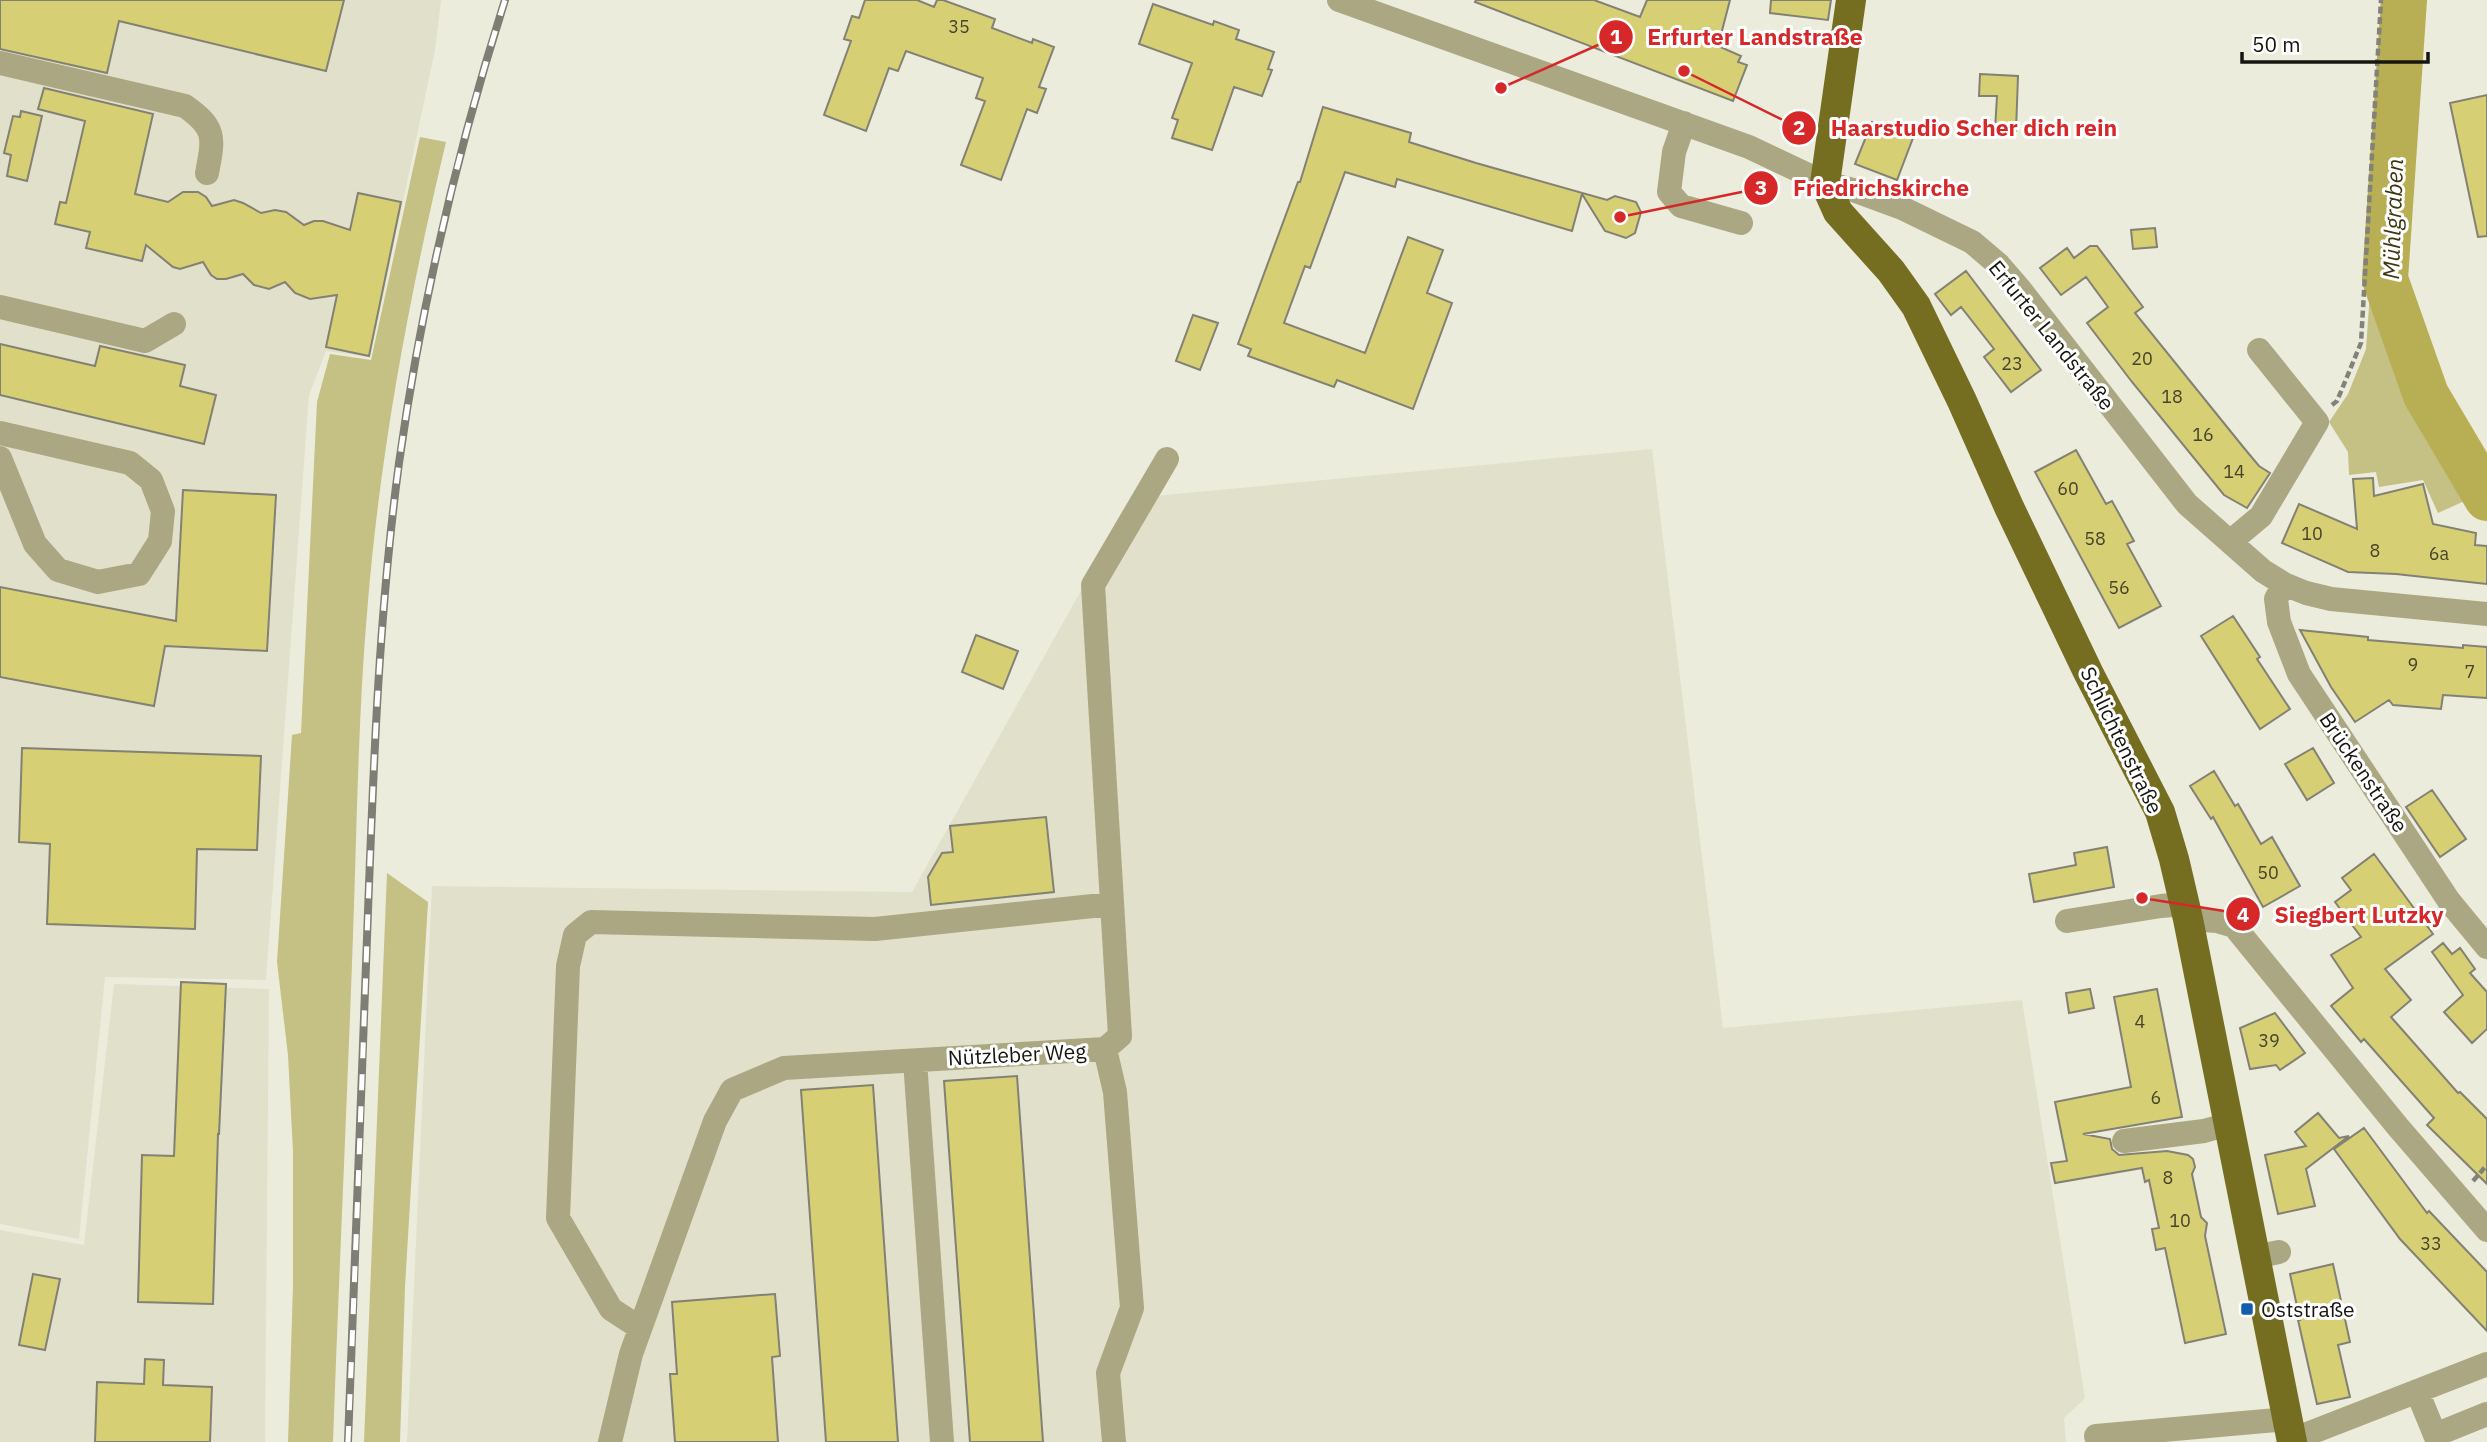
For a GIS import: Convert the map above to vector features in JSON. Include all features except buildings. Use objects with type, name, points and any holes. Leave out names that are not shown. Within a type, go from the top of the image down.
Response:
[{"type":"main road","points":[[1825,183],[1851,0]]},
{"type":"main road","name":"Schlichtenstraße","points":[[1825,183],[1838,212],[1891,271],[1916,306],[2020,531],[2160,812],[2186,911]]},
{"type":"main road","points":[[2186,911],[2229,1124],[2267,1254],[2291,1434]]},
{"type":"street","name":"Erfurter Landstraße","points":[[1339,0],[1749,146],[1825,183],[1853,190],[1937,224],[1972,242],[1999,265],[2019,288],[2187,504],[2263,571],[2284,584],[2331,599],[2487,614]]},
{"type":"street","points":[[0,63],[185,106],[205,121],[213,145],[207,173]]},
{"type":"street","points":[[1684,123],[1674,152],[1669,192],[1681,206],[1741,223]]},
{"type":"street","points":[[0,307],[145,341],[174,324]]},
{"type":"street","points":[[2230,542],[2261,516],[2317,422],[2259,350]]},
{"type":"street","points":[[0,433],[130,463],[150,480],[163,510],[160,541],[139,574],[98,582],[58,570],[35,544],[0,458]]},
{"type":"street","name":"Nützleber Weg","points":[[610,1442],[640,1328],[715,1121],[732,1090],[784,1068],[1105,1049],[1120,1036],[1093,585],[1167,459]]},
{"type":"street","name":"Brückenstraße","points":[[2284,584],[2276,599],[2279,622],[2299,674],[2449,901],[2487,947]]},
{"type":"street","points":[[640,1328],[611,1309],[558,1218],[568,966],[575,935],[591,922],[875,929],[1112,904]]},
{"type":"street","points":[[2067,921],[2161,906],[2234,926],[2398,1127],[2487,1230]]},
{"type":"street","points":[[1105,1049],[1115,1092],[1132,1308],[1108,1373],[1114,1442]]},
{"type":"street","points":[[915,1061],[942,1442]]},
{"type":"street","points":[[2124,1140],[2204,1131],[2229,1124]]},
{"type":"street","points":[[2096,1436],[2291,1434],[2487,1364]]},
{"type":"street","points":[[2417,1391],[2437,1438],[2487,1414]]},
{"type":"path","points":[[2317,422],[2337,401],[2361,343],[2381,0]]},
{"type":"path","points":[[2472,1182],[2487,1165]]},
{"type":"shaded area","points":[[0,0],[441,0],[435,50],[370,357],[326,351],[309,395],[266,980],[105,977],[79,1239],[0,1224]]},
{"type":"shaded area","points":[[420,137],[446,142],[398,370],[368,601],[360,727],[333,1442],[288,1442],[293,1286],[293,1152],[288,1055],[277,962],[292,735],[301,733],[317,402],[330,354],[371,360]]},
{"type":"shaded area","points":[[2387,215],[2382,278],[2426,395],[2480,494],[2438,513],[2423,480],[2379,487],[2376,472],[2349,475],[2348,452],[2329,422],[2348,394],[2366,349],[2371,278]]},
{"type":"shaded area","points":[[1652,449],[1723,1028],[2022,1000],[2085,1398],[2064,1418],[2066,1442],[407,1442],[432,886],[912,892],[1133,498]]},
{"type":"shaded area","points":[[387,873],[428,902],[405,1287],[400,1442],[364,1442]]},
{"type":"shaded area","points":[[114,984],[269,989],[265,1442],[0,1442],[0,1230],[84,1245]]},
{"type":"waterway","name":"Mühlgraben","points":[[2404,0],[2385,279],[2426,395],[2487,498]]},
{"type":"railway","points":[[348,1442],[374,759],[392,522],[408,404],[442,229],[471,114],[505,0]]},
{"type":"place","name":"Haarstudio Scher dich rein","points":[[1684,71]]},
{"type":"place","name":"Erfurter Landstraße","points":[[1501,88]]},
{"type":"place","name":"Friedrichskirche","points":[[1620,217]]},
{"type":"place","name":"Siegbert Lutzky","points":[[2142,898]]},
{"type":"place","name":"Oststraße","points":[[2247,1309]]}]
